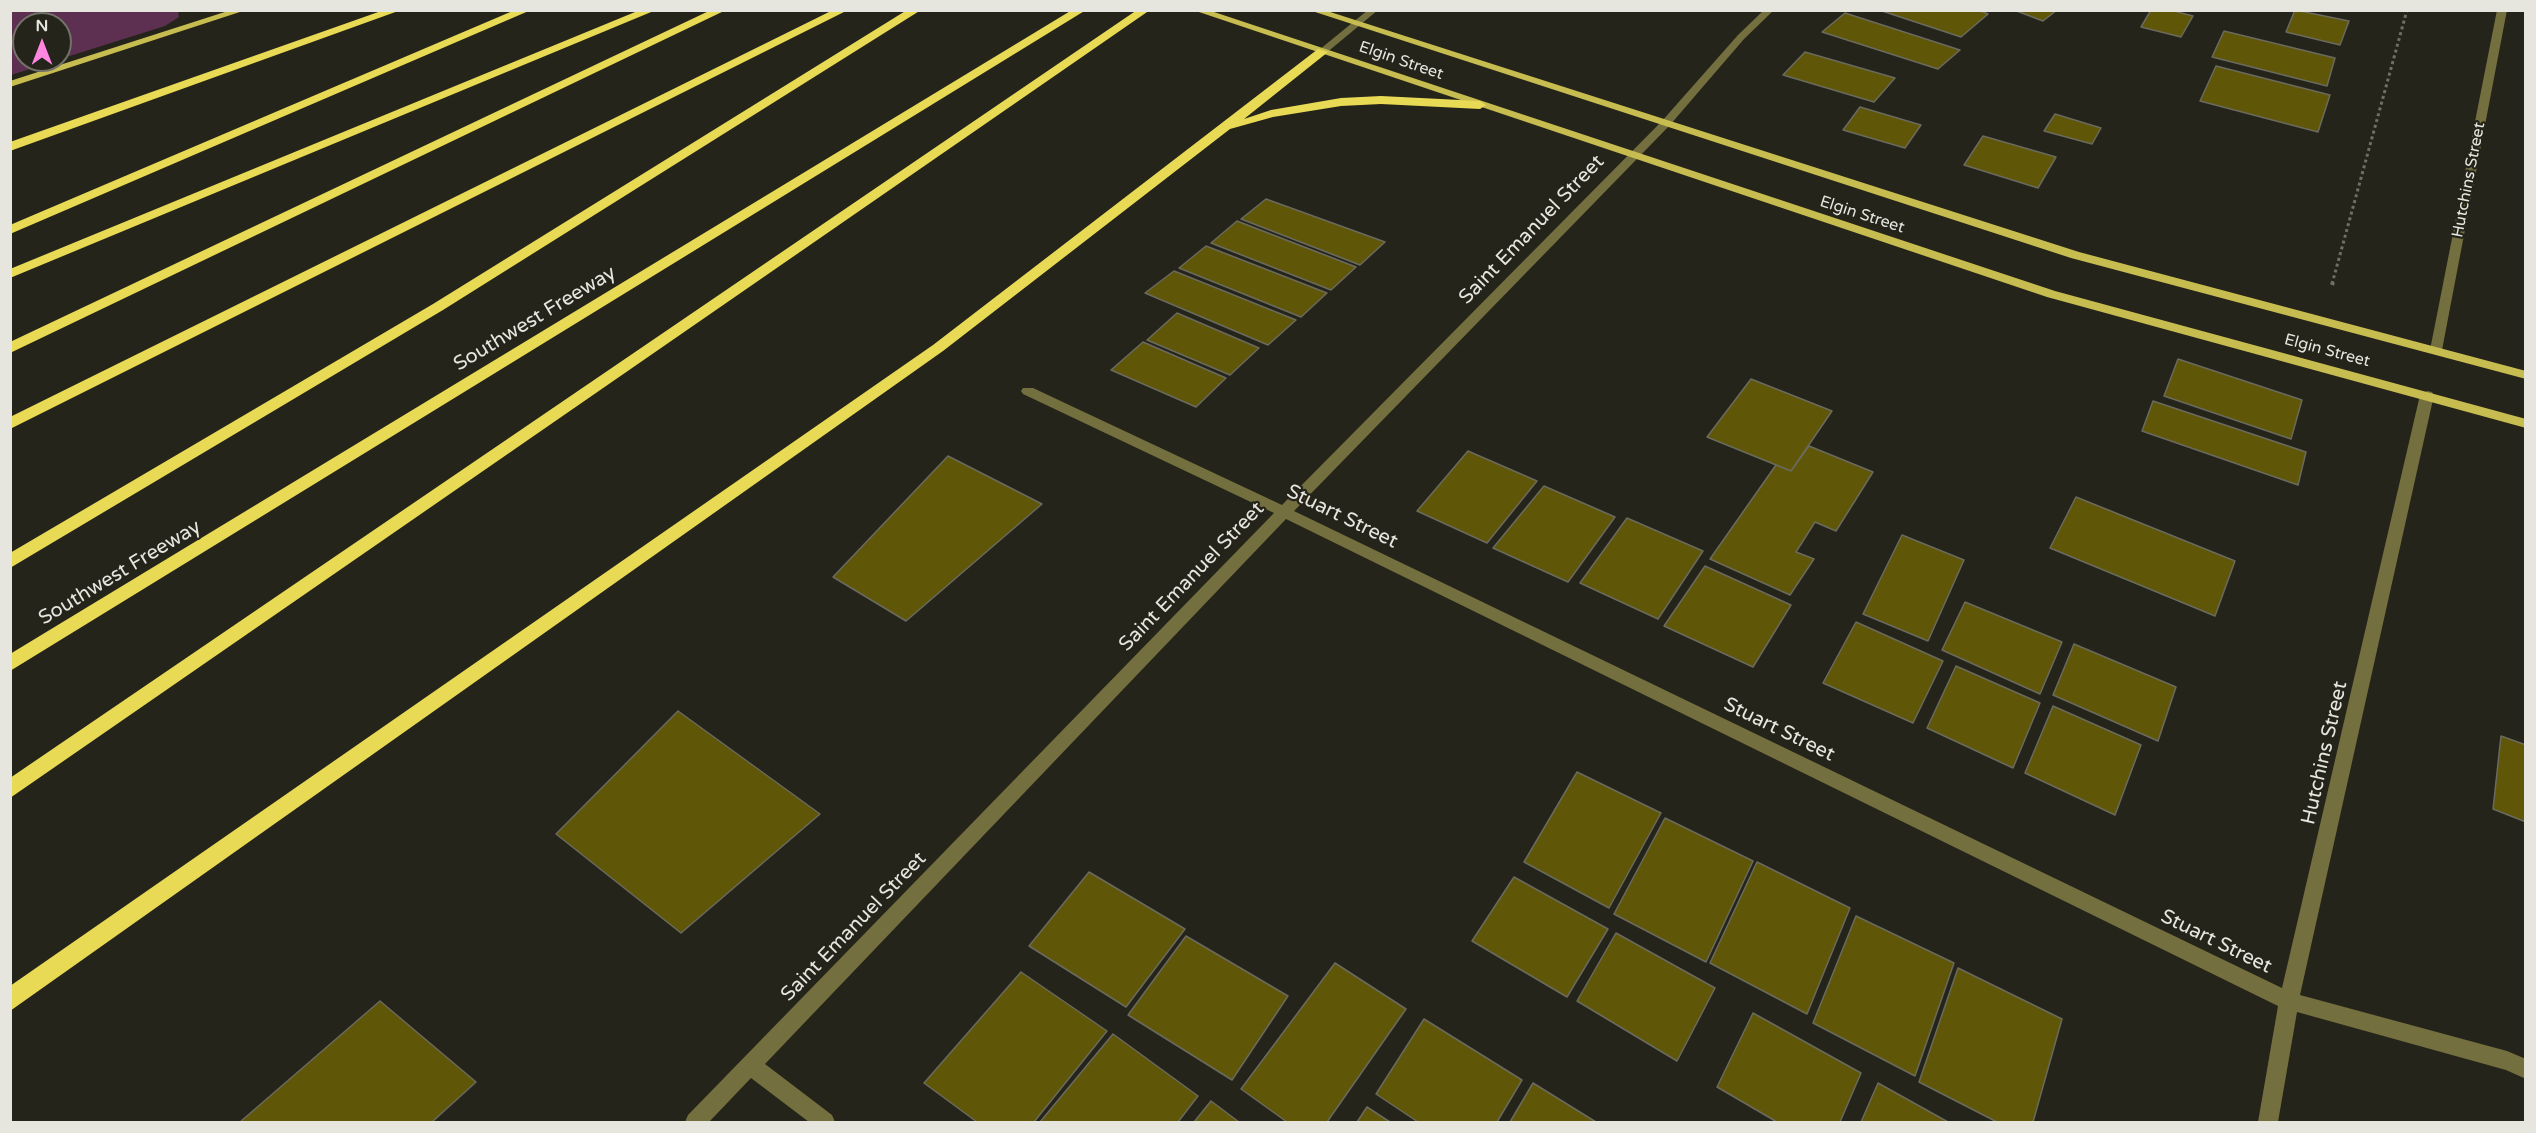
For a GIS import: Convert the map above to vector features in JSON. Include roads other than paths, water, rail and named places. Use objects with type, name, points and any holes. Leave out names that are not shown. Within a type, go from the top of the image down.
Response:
[{"type":"highway","points":[[10,147],[396,10]]},
{"type":"highway","points":[[10,230],[526,10]]},
{"type":"highway","points":[[10,274],[651,10]]},
{"type":"highway","points":[[10,348],[721,10]]},
{"type":"highway","points":[[10,424],[843,10]]},
{"type":"highway","points":[[10,562],[438,307],[916,10]]},
{"type":"highway","name":"Southwest Freeway","points":[[10,664],[1082,10]]},
{"type":"highway","points":[[10,789],[1145,10]]},
{"type":"highway","points":[[10,1000],[938,348],[1322,52]]},
{"type":"highway","points":[[1220,130],[1271,114],[1341,102],[1381,100],[1480,105]]},
{"type":"main road","points":[[10,84],[225,13],[242,10]]},
{"type":"main road","name":"Elgin Street","points":[[1197,10],[1633,157],[2051,294],[2427,395],[2526,424]]},
{"type":"main road","name":"Elgin Street","points":[[1313,10],[2075,255],[2526,375]]},
{"type":"street","points":[[1322,52],[1374,10]]},
{"type":"street","name":"Saint Emanuel Street","points":[[695,1122],[1284,512],[1666,123],[1741,37],[1770,10]]},
{"type":"street","name":"Hutchins Street","points":[[2436,350],[2502,10]]},
{"type":"street","name":"Stuart Street","points":[[1028,391],[1284,512],[2289,1001],[2507,1061],[2526,1070]]},
{"type":"street","name":"Hutchins Street","points":[[2268,1122],[2289,1001],[2427,395]]},
{"type":"street","points":[[750,1065],[825,1122]]}]
